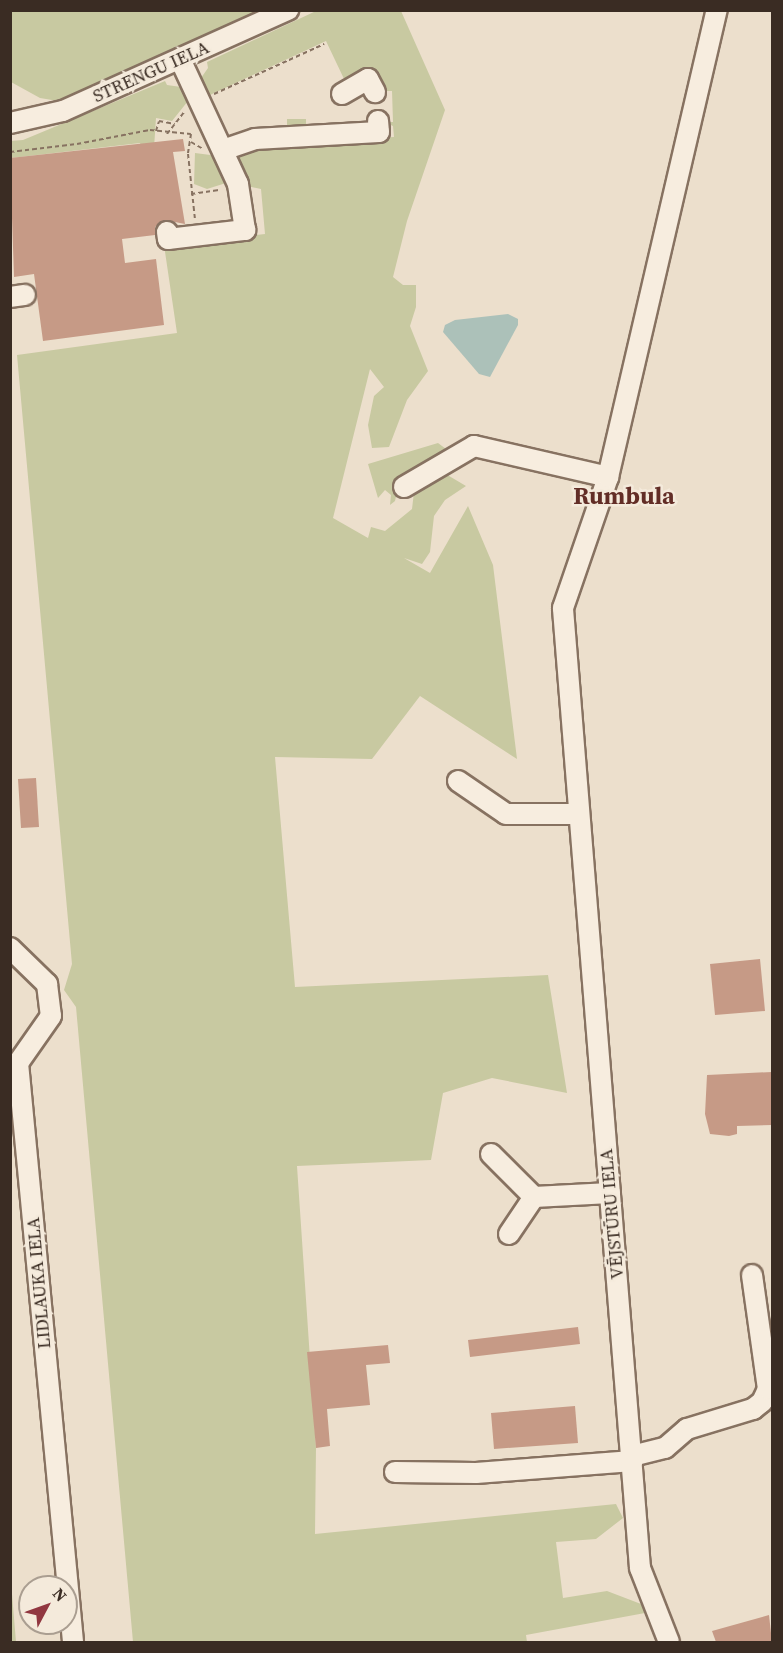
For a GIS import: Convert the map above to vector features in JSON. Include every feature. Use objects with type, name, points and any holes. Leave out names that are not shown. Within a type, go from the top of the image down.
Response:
[{"type":"street","name":"STRENGU IELA","points":[[10,123],[63,111],[288,10]]},
{"type":"street","name":"VĒJSTŪRU IELA","points":[[669,1642],[640,1568],[563,608],[608,477],[717,10]]},
{"type":"street","points":[[167,232],[168,239],[244,230],[238,184],[180,59]]},
{"type":"street","points":[[342,94],[368,79],[375,92]]},
{"type":"street","points":[[223,150],[250,135],[281,128],[345,127],[379,132],[378,121]]},
{"type":"street","points":[[404,487],[474,446],[608,477]]},
{"type":"street","points":[[458,781],[506,814],[579,814]]},
{"type":"street","name":"LIDLAUKA IELA","points":[[10,948],[47,984],[51,1016],[18,1063],[73,1642]]},
{"type":"street","points":[[491,1154],[534,1197],[610,1192]]},
{"type":"street","points":[[509,1234],[534,1197]]},
{"type":"street","points":[[395,1472],[476,1473],[632,1459],[665,1448],[687,1429],[753,1409],[762,1402],[768,1389],[752,1275]]},
{"type":"path","points":[[167,134],[199,99],[324,44]]},
{"type":"path","points":[[156,131],[159,121],[175,124]]},
{"type":"path","points":[[10,152],[156,131],[167,134],[191,134],[188,154],[197,235]]},
{"type":"path","points":[[191,194],[238,184]]},
{"type":"green space","points":[[11,11],[270,11],[64,102],[40,98],[11,82]]},
{"type":"green space","points":[[316,11],[401,11],[445,110],[407,221],[393,277],[403,285],[416,285],[416,307],[410,326],[428,371],[407,400],[389,447],[372,448],[368,425],[374,396],[384,387],[370,369],[333,518],[368,538],[371,527],[385,531],[412,509],[414,492],[444,473],[466,486],[445,500],[434,516],[430,552],[422,564],[404,558],[430,573],[468,506],[493,565],[517,759],[420,696],[372,759],[275,757],[295,987],[548,975],[567,1093],[492,1078],[443,1093],[431,1160],[297,1166],[316,1448],[315,1534],[616,1504],[623,1518],[596,1539],[556,1542],[563,1598],[607,1591],[641,1604],[645,1613],[526,1635],[527,1642],[133,1642],[76,1007],[64,990],[72,964],[17,355],[177,333],[164,245],[265,234],[261,189],[247,186],[233,154],[252,145],[394,137],[393,126],[384,122],[393,122],[392,91],[384,91],[374,68],[345,81],[326,41],[210,95],[201,78],[208,68],[207,62]]},
{"type":"green space","points":[[165,81],[167,85],[181,87],[188,101],[172,121],[156,118],[154,148],[142,149],[140,143],[11,158],[10,141],[23,140]]},
{"type":"green space","points":[[287,119],[306,119],[306,129],[287,129]]},
{"type":"green space","points":[[195,153],[218,156],[226,183],[207,189],[194,184]]},
{"type":"green space","points":[[438,443],[446,449],[445,455],[399,483],[395,501],[390,505],[391,495],[385,490],[378,498],[368,464]]},
{"type":"green space","points":[[11,1582],[16,1642],[11,1642]]},
{"type":"shaded area","points":[[508,314],[518,319],[518,325],[490,377],[479,374],[443,332],[445,325],[455,320]]},
{"type":"building","points":[[183,139],[185,151],[173,152],[185,224],[165,220],[155,227],[155,235],[122,239],[125,263],[156,259],[164,325],[43,341],[34,274],[14,277],[10,158]]},
{"type":"building","points":[[36,778],[39,827],[21,828],[18,779]]},
{"type":"building","points":[[760,959],[765,1011],[715,1015],[710,964]]},
{"type":"building","points":[[772,1072],[772,1125],[737,1126],[737,1134],[729,1136],[710,1134],[705,1114],[707,1075]]},
{"type":"building","points":[[578,1327],[580,1344],[470,1357],[468,1340]]},
{"type":"building","points":[[388,1345],[390,1363],[366,1365],[370,1405],[327,1409],[330,1446],[316,1448],[307,1352]]},
{"type":"building","points":[[575,1406],[578,1443],[494,1449],[491,1413]]},
{"type":"building","points":[[769,1615],[772,1642],[716,1642],[712,1631]]},
{"type":"district","name":"Rumbula","points":[[624,496]]}]
